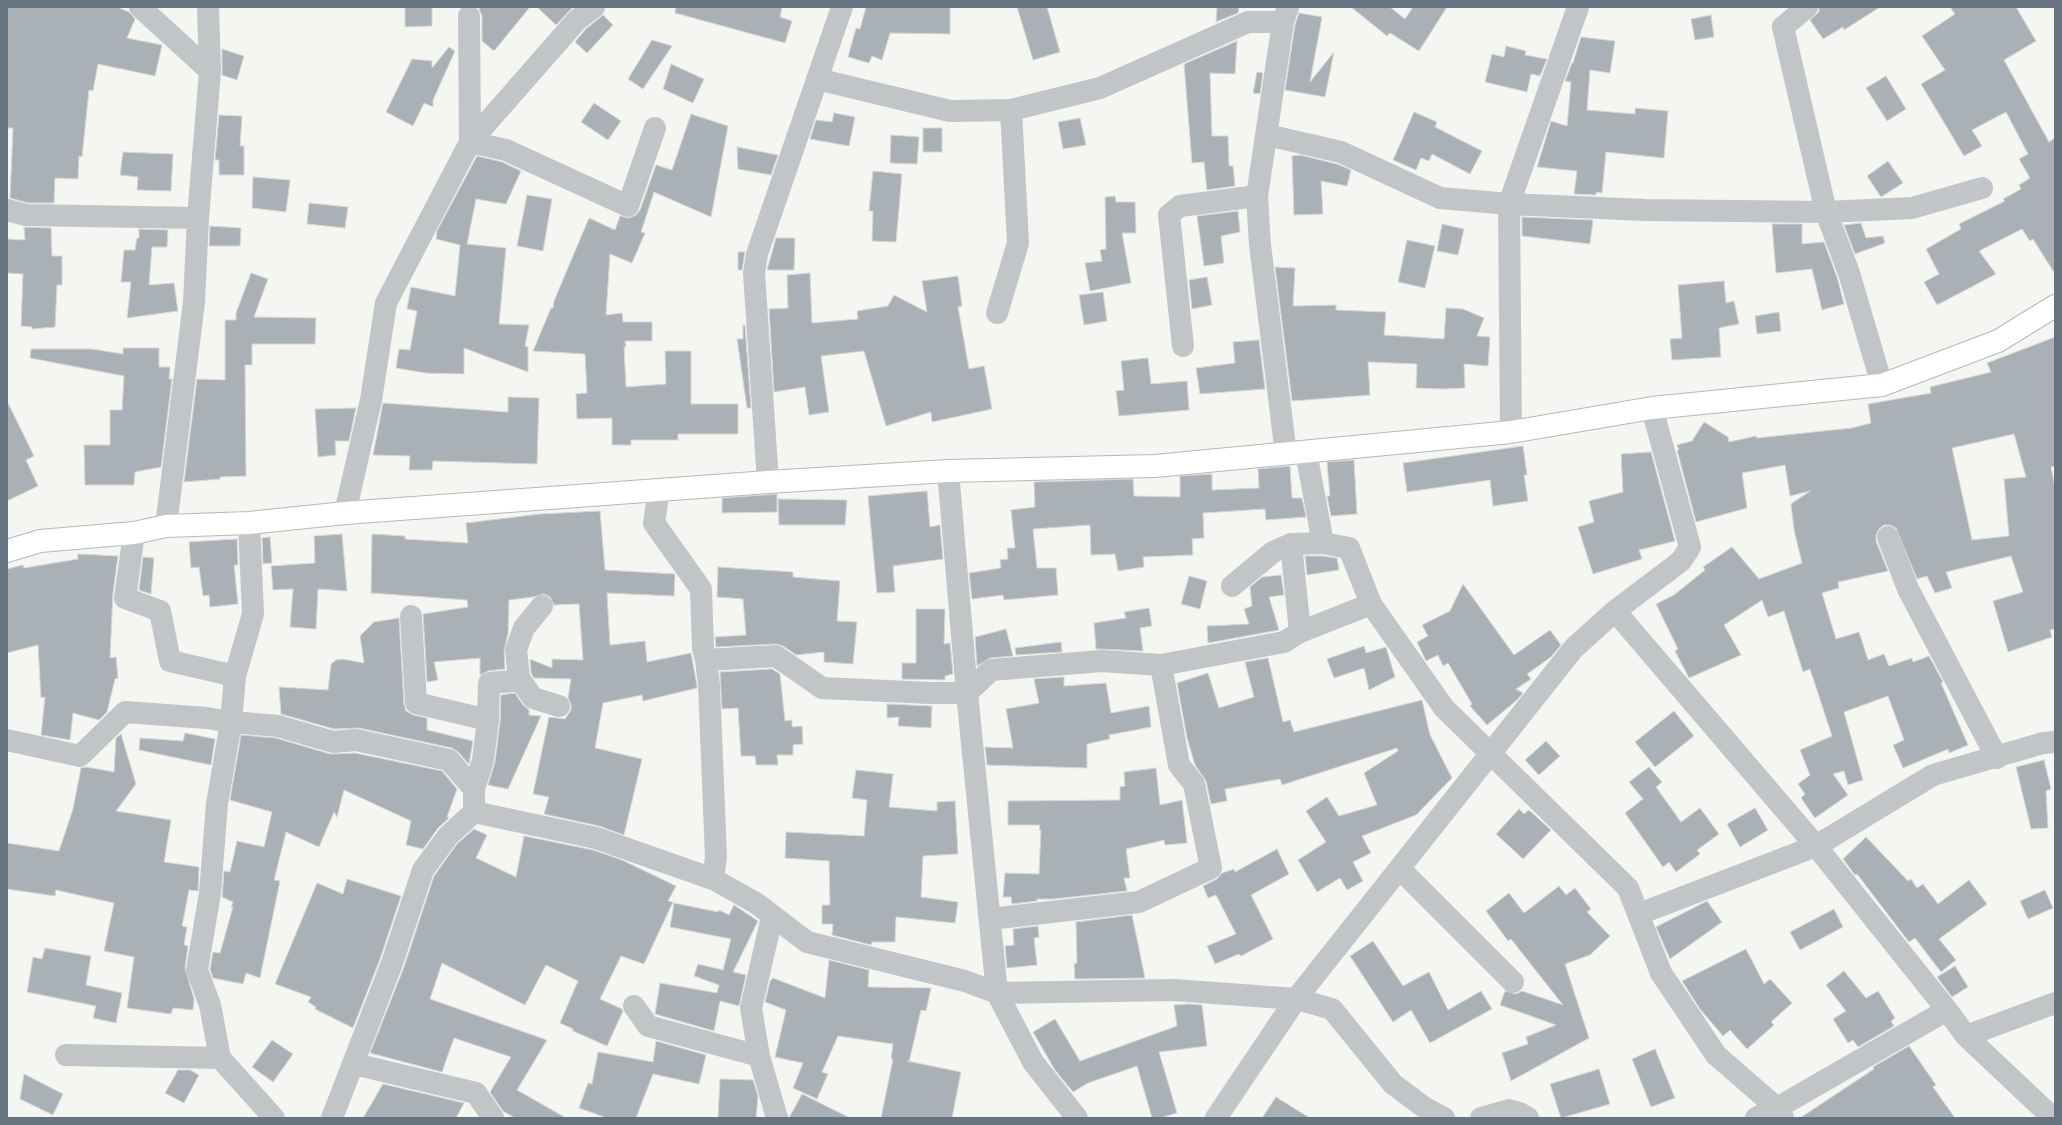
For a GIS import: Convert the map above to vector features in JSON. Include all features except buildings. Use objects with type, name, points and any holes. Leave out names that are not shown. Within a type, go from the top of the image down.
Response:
[{"type":"main road","points":[[7,551],[40,541],[134,533],[166,526],[249,523],[345,513],[768,482],[948,471],[1156,466],[1511,432],[1652,408],[1882,385],[1998,341],[2055,306]]},
{"type":"street","points":[[140,7],[210,71]]},
{"type":"street","points":[[166,526],[194,302],[198,218],[210,71],[208,7]]},
{"type":"street","points":[[345,513],[371,400],[386,303],[470,142],[577,20],[594,7]]},
{"type":"street","points":[[768,482],[754,273],[757,254],[842,7]]},
{"type":"street","points":[[1511,432],[1509,204],[1578,7]]},
{"type":"street","points":[[1807,7],[1783,27],[1826,212],[1849,273],[1882,385]]},
{"type":"street","points":[[817,79],[950,112],[1011,110],[1100,88],[1248,22],[1285,14],[1257,196],[1260,245],[1296,453],[1323,543]]},
{"type":"street","points":[[469,16],[470,142]]},
{"type":"street","points":[[997,313],[1018,243],[1011,110]]},
{"type":"street","points":[[470,142],[506,150],[628,206],[655,128]]},
{"type":"street","points":[[1267,134],[1341,152],[1440,198],[1509,204],[1645,210],[1826,212],[1912,208],[1982,188]]},
{"type":"street","points":[[1183,346],[1169,216],[1180,206],[1257,196]]},
{"type":"street","points":[[7,210],[26,215],[198,218]]},
{"type":"street","points":[[1216,1118],[1296,999],[1574,648],[1615,610],[1681,561],[1690,547],[1652,408]]},
{"type":"street","points":[[948,471],[967,693],[997,993],[1033,1062],[1077,1118]]},
{"type":"street","points":[[659,490],[654,523],[701,589],[703,648],[709,685],[716,857],[713,879]]},
{"type":"street","points":[[249,523],[253,614],[235,676],[231,722],[217,804],[210,893],[197,970],[210,1005],[220,1058],[274,1118]]},
{"type":"street","points":[[134,533],[125,598],[160,611],[170,661],[235,676]]},
{"type":"street","points":[[1888,537],[1908,589],[1997,758]]},
{"type":"street","points":[[1232,586],[1273,552],[1290,544],[1323,543],[1349,548],[1371,604],[1444,708],[1628,888],[1661,973],[1716,1055],[1780,1113]]},
{"type":"street","points":[[1290,544],[1300,632]]},
{"type":"street","points":[[706,660],[776,656],[822,688],[930,693],[967,693],[991,670],[1102,661],[1161,665],[1284,642],[1300,632],[1371,604]]},
{"type":"street","points":[[542,606],[524,628],[516,650],[519,678],[533,698],[559,706]]},
{"type":"street","points":[[1615,610],[1816,846],[1966,1036],[2053,1118]]},
{"type":"street","points":[[411,616],[416,703],[488,720]]},
{"type":"street","points":[[990,919],[1139,902],[1211,868],[1194,784],[1179,765],[1161,665]]},
{"type":"street","points":[[332,1118],[392,963],[423,870],[448,836],[474,812],[474,789],[483,760],[488,720],[489,683],[514,681],[518,671]]},
{"type":"street","points":[[7,740],[80,756],[125,712],[207,718],[231,722],[278,726],[333,742],[356,740],[449,760],[474,789]]},
{"type":"street","points":[[1639,914],[1816,846],[1933,775],[1997,758],[2043,743],[2055,742]]},
{"type":"street","points":[[474,812],[596,838],[713,879],[756,904],[807,942],[965,981],[997,993],[1174,990],[1296,999],[1332,1009],[1393,1084],[1425,1108],[1444,1118]]},
{"type":"street","points":[[1400,869],[1513,982]]},
{"type":"street","points":[[772,917],[751,1008],[759,1056],[777,1118]]},
{"type":"street","points":[[1966,1036],[2055,1003]]},
{"type":"street","points":[[634,1006],[648,1026],[759,1056]]},
{"type":"street","points":[[1756,1118],[1780,1113],[1947,1010]]},
{"type":"street","points":[[66,1055],[220,1058]]},
{"type":"street","points":[[354,1064],[476,1093],[493,1118]]},
{"type":"street","points":[[1481,1118],[1509,1110],[1520,1113],[1528,1118]]}]
